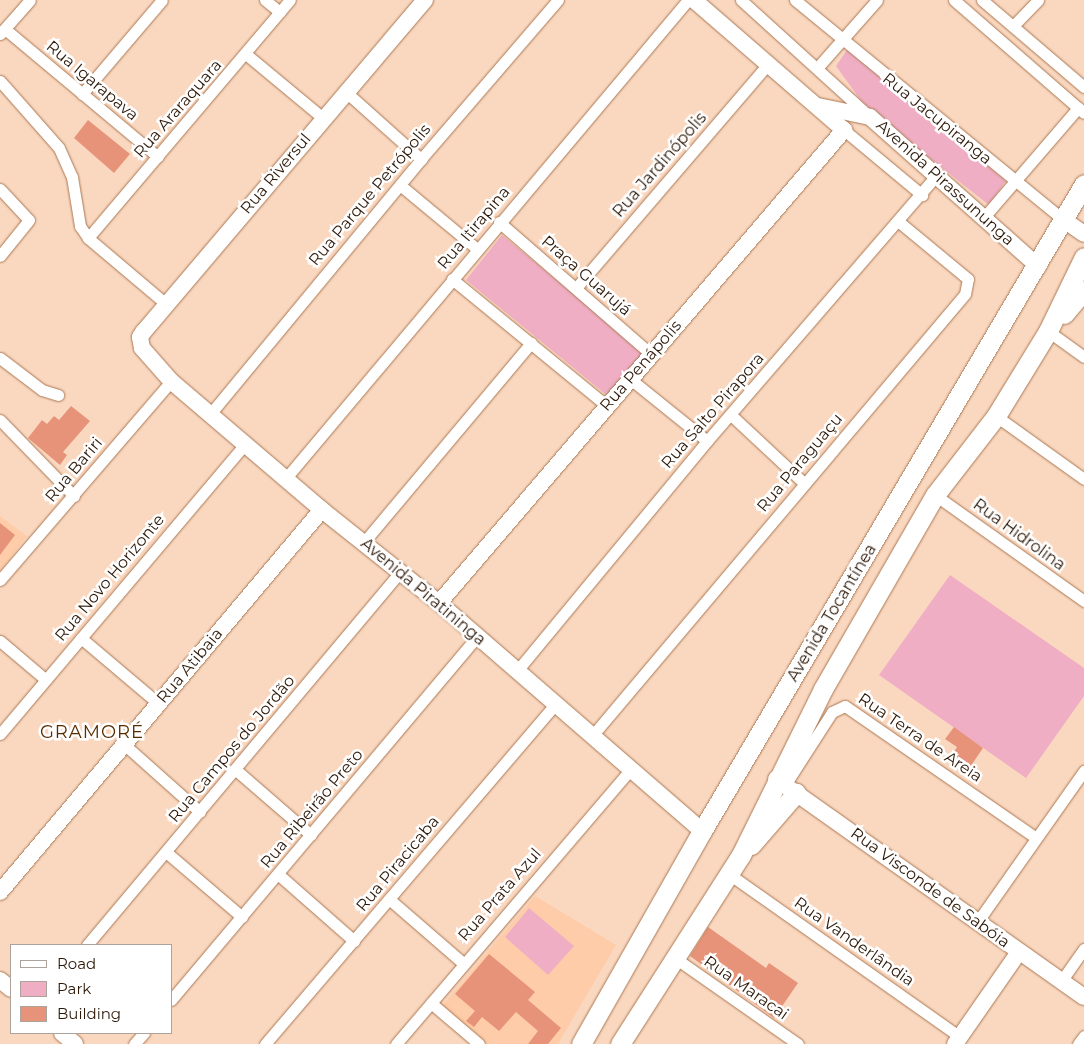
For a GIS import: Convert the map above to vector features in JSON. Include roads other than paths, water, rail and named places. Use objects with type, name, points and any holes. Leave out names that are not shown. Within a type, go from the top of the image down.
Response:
[{"type":"main road","name":"Avenida Tocantínea","points":[[581,1044],[702,830],[1038,266],[1084,184]]},
{"type":"main road","name":"Avenida Tocantínea","points":[[621,1044],[786,786],[823,689],[935,494],[996,416],[1048,332],[1084,257]]},
{"type":"main road","points":[[1048,332],[1084,290]]},
{"type":"street","points":[[3,31],[30,0]]},
{"type":"street","points":[[82,94],[162,0]]},
{"type":"street","points":[[265,0],[280,12]]},
{"type":"street","name":"Rua Araraquara","points":[[88,238],[247,54],[290,0]]},
{"type":"street","name":"Rua Riversul","points":[[145,353],[140,337],[166,304],[425,0]]},
{"type":"street","name":"Rua Parque Petrópolis","points":[[211,414],[400,184],[558,0]]},
{"type":"street","name":"Rua Itirapina","points":[[286,478],[477,248],[688,0]]},
{"type":"street","name":"Avenida Pirassununga","points":[[694,0],[922,195]]},
{"type":"street","points":[[741,0],[818,67],[870,117]]},
{"type":"street","name":"Rua Jacupiranga","points":[[795,0],[1014,182],[1084,234]]},
{"type":"street","points":[[818,67],[877,0]]},
{"type":"street","points":[[954,0],[1081,110],[985,216]]},
{"type":"street","points":[[982,0],[1084,87]]},
{"type":"street","points":[[1012,26],[1038,0]]},
{"type":"street","name":"Rua Igarapava","points":[[3,31],[158,157]]},
{"type":"street","points":[[247,54],[323,118]]},
{"type":"street","name":"Rua Jardinópolis","points":[[576,288],[769,63]]},
{"type":"street","points":[[0,81],[59,148],[72,178],[80,226],[88,238],[166,304]]},
{"type":"street","points":[[346,92],[421,159]]},
{"type":"street","name":"Avenida Pirassununga","points":[[818,106],[870,117],[985,216],[1038,266]]},
{"type":"street","name":"Rua Penápolis","points":[[439,603],[629,378],[652,354],[844,130]]},
{"type":"street","name":"Rua Salto Pirapora","points":[[516,672],[707,441],[922,195],[937,175]]},
{"type":"street","points":[[400,184],[477,248]]},
{"type":"street","points":[[0,188],[29,220],[0,256]]},
{"type":"street","name":"Rua Paraguaçu","points":[[592,736],[968,289],[968,279],[898,221]]},
{"type":"street","name":"Praça Guarujá","points":[[499,222],[652,354]]},
{"type":"street","points":[[452,279],[607,406]]},
{"type":"street","points":[[1048,332],[1084,357]]},
{"type":"street","points":[[364,542],[531,343]]},
{"type":"street","name":"Avenida Piratininga","points":[[145,353],[171,380],[322,510],[439,603],[516,672],[702,830]]},
{"type":"street","points":[[0,358],[42,390],[58,395]]},
{"type":"street","points":[[629,378],[707,441]]},
{"type":"street","name":"Rua Bariri","points":[[0,580],[74,496],[171,380]]},
{"type":"street","points":[[731,415],[804,483]]},
{"type":"street","points":[[996,416],[1084,479]]},
{"type":"street","points":[[0,420],[74,496]]},
{"type":"street","name":"Rua Novo Horizonte","points":[[0,734],[246,444]]},
{"type":"street","name":"Rua Hidrolina","points":[[935,494],[1084,601]]},
{"type":"street","name":"Rua Atibaia","points":[[0,892],[126,746],[158,704],[322,510]]},
{"type":"street","name":"Rua Campos do Jordão","points":[[88,944],[236,770],[400,572]]},
{"type":"street","name":"Rua Ribeirão Preto","points":[[172,999],[279,875],[478,637]]},
{"type":"street","points":[[81,638],[158,704]]},
{"type":"street","points":[[0,641],[45,679]]},
{"type":"street","name":"Rua Piracicaba","points":[[265,1044],[555,704]]},
{"type":"street","name":"Rua Terra de Areia","points":[[786,786],[832,712],[845,706],[1035,838]]},
{"type":"street","points":[[126,746],[200,812]]},
{"type":"street","name":"Rua Prata Azul","points":[[396,1044],[463,963],[631,769]]},
{"type":"street","points":[[236,770],[311,835]]},
{"type":"street","points":[[978,921],[1084,771]]},
{"type":"street","name":"Rua Visconde de Sabóia","points":[[786,786],[1084,997]]},
{"type":"street","points":[[166,852],[242,917]]},
{"type":"street","name":"Rua Vanderlândia","points":[[729,874],[957,1040]]},
{"type":"street","points":[[279,875],[354,941]]},
{"type":"street","points":[[389,900],[463,963]]},
{"type":"street","points":[[1062,980],[1084,949]]},
{"type":"street","points":[[957,1040],[1019,952]]},
{"type":"street","name":"Rua Maracai","points":[[676,958],[798,1044]]},
{"type":"street","points":[[0,980],[10,988]]},
{"type":"street","points":[[431,1003],[479,1044]]},
{"type":"street","points":[[63,1034],[75,1044]]},
{"type":"street","points":[[134,1044],[143,1034]]},
{"type":"street","points":[[1078,1044],[1084,1036]]},
{"type":"district","name":"GRAMORÉ","points":[[92,732]]}]
